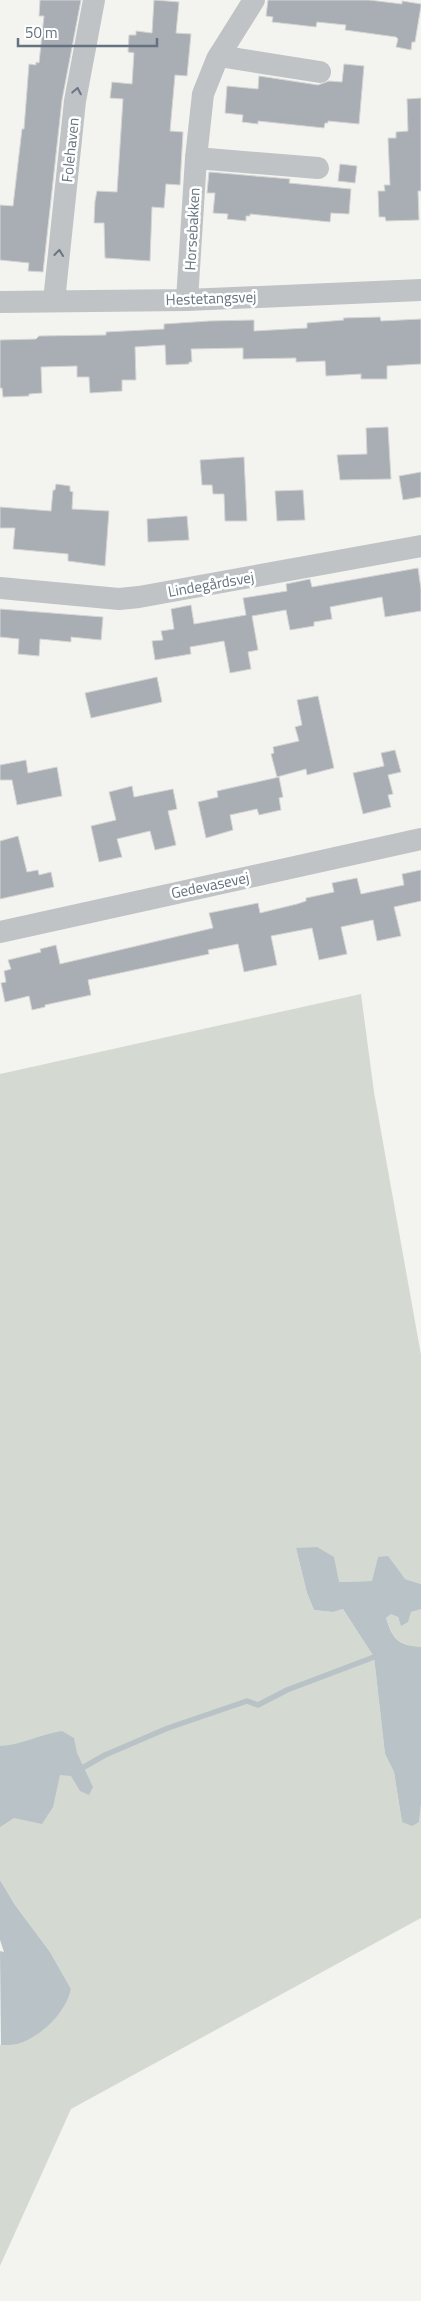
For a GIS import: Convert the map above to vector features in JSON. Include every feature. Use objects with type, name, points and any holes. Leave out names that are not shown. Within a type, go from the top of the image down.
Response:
[{"type":"street","name":"Folehaven","points":[[54,301],[75,101],[94,0]]},
{"type":"street","name":"Horsebakken","points":[[188,300],[196,158],[204,94],[219,56],[254,0]]},
{"type":"street","points":[[219,56],[320,72]]},
{"type":"street","points":[[196,158],[318,168]]},
{"type":"street","name":"Hestetangsvej","points":[[0,302],[188,300],[421,290]]},
{"type":"street","name":"Lindegårdsvej","points":[[0,588],[119,599],[140,597],[421,546]]},
{"type":"street","name":"Gedevasevej","points":[[0,932],[421,839]]},
{"type":"shaded area","points":[[361,994],[374,1092],[421,1355],[421,1584],[405,1579],[378,1557],[373,1581],[339,1582],[296,1548],[307,1593],[314,1610],[333,1612],[343,1609],[374,1657],[385,1754],[394,1772],[402,1822],[419,1822],[421,1804],[421,1918],[71,2109],[0,2266],[0,2045],[23,2041],[44,2029],[61,2011],[71,1989],[50,1952],[15,1905],[0,1880],[0,1074]]},
{"type":"shaded area","points":[[317,1547],[334,1557],[339,1582],[372,1581],[378,1557],[388,1556],[405,1579],[421,1584],[421,1609],[411,1612],[408,1622],[401,1626],[398,1617],[391,1614],[386,1618],[391,1632],[398,1640],[407,1645],[421,1647],[421,1804],[419,1822],[412,1826],[402,1822],[394,1772],[385,1754],[374,1657],[343,1609],[333,1612],[314,1610],[307,1593],[296,1548]]},
{"type":"shaded area","points":[[421,1609],[421,1647],[407,1645],[398,1640],[391,1631],[386,1618],[391,1613],[398,1617],[401,1625],[411,1612]]},
{"type":"shaded area","points":[[62,1731],[74,1738],[77,1753],[93,1787],[89,1795],[80,1791],[71,1776],[60,1775],[53,1807],[42,1824],[14,1818],[0,1827],[0,1746],[16,1744]]},
{"type":"shaded area","points":[[0,1880],[15,1905],[50,1952],[71,1989],[64,2007],[51,2023],[26,2041],[11,2045],[1,2045],[0,1951],[4,1952],[0,1940]]},
{"type":"building","points":[[40,0],[81,0],[62,100],[43,272],[28,271],[29,263],[0,260],[0,205],[13,206],[22,129],[24,129],[29,64],[36,65],[36,62],[39,63],[44,16],[39,16]]},
{"type":"building","points":[[154,0],[179,2],[176,33],[191,34],[187,76],[175,75],[170,131],[183,132],[180,185],[166,184],[164,208],[152,207],[150,261],[105,258],[104,223],[94,223],[97,191],[117,192],[123,99],[110,98],[112,82],[132,84],[134,53],[128,52],[129,35],[136,35],[136,31],[152,33]]},
{"type":"building","points":[[268,0],[369,0],[402,4],[402,1],[421,4],[421,6],[415,42],[412,42],[411,50],[396,47],[398,39],[396,37],[345,30],[346,25],[317,22],[316,27],[272,22],[273,17],[266,16]]},
{"type":"building","points":[[344,64],[364,66],[359,124],[328,121],[328,123],[325,123],[324,128],[258,121],[258,124],[242,122],[243,115],[225,113],[227,86],[258,89],[259,76],[318,85],[329,81],[342,82]]},
{"type":"building","points":[[421,98],[421,191],[418,191],[419,220],[386,221],[385,217],[379,217],[378,191],[385,191],[384,185],[390,185],[388,138],[396,138],[396,132],[408,131],[407,99]]},
{"type":"building","points":[[340,164],[357,166],[355,183],[338,181]]},
{"type":"building","points":[[209,172],[290,179],[289,183],[351,189],[349,214],[331,213],[330,222],[250,214],[250,216],[246,216],[246,221],[227,219],[228,214],[213,213],[215,193],[207,193]]},
{"type":"building","points":[[380,317],[381,321],[421,319],[421,364],[387,366],[387,379],[361,379],[361,374],[326,376],[325,361],[296,362],[296,358],[243,359],[243,348],[191,349],[192,362],[189,362],[189,364],[166,365],[165,345],[135,347],[136,380],[122,380],[122,391],[90,393],[89,377],[77,377],[77,366],[41,367],[42,393],[29,394],[29,396],[3,397],[2,388],[0,388],[0,340],[36,339],[39,336],[106,335],[106,332],[164,329],[164,324],[209,321],[254,320],[254,331],[307,328],[307,323],[344,320],[343,318]]},
{"type":"building","points":[[388,427],[391,479],[340,480],[337,455],[367,454],[366,428]]},
{"type":"building","points":[[244,457],[247,521],[225,521],[224,494],[213,494],[212,485],[202,485],[200,460]]},
{"type":"building","points":[[421,472],[421,497],[403,500],[399,476]]},
{"type":"building","points":[[56,484],[70,486],[70,491],[73,492],[72,509],[109,511],[105,566],[68,561],[68,554],[13,549],[15,528],[0,528],[0,507],[51,511],[53,490],[55,490]]},
{"type":"building","points":[[303,490],[305,520],[277,521],[275,491]]},
{"type":"building","points":[[187,516],[189,540],[148,542],[147,519]]},
{"type":"building","points":[[418,568],[421,589],[421,611],[385,617],[382,597],[330,607],[332,619],[314,622],[314,626],[290,630],[286,610],[252,616],[258,650],[248,652],[251,669],[230,673],[224,641],[190,647],[191,654],[155,660],[152,641],[163,640],[161,631],[174,629],[171,609],[191,605],[194,624],[246,615],[243,598],[287,591],[286,584],[310,579],[312,587]]},
{"type":"building","points":[[0,609],[103,617],[101,640],[71,637],[71,642],[40,639],[39,656],[18,654],[19,639],[0,637]]},
{"type":"building","points":[[157,677],[162,702],[91,718],[85,693]]},
{"type":"building","points":[[318,696],[334,768],[307,775],[306,769],[277,777],[271,754],[274,753],[273,747],[299,741],[295,727],[302,725],[297,700]]},
{"type":"building","points":[[395,750],[401,772],[388,775],[393,794],[388,795],[391,807],[363,814],[353,773],[384,766],[381,753]]},
{"type":"building","points":[[26,760],[28,773],[57,767],[62,796],[17,805],[12,780],[0,780],[0,765]]},
{"type":"building","points":[[279,777],[283,797],[279,798],[281,810],[259,815],[257,809],[230,815],[233,830],[206,838],[198,802],[218,797],[217,791]]},
{"type":"building","points":[[132,786],[134,797],[173,789],[177,809],[168,811],[176,845],[155,850],[150,831],[117,839],[122,857],[99,862],[91,826],[116,820],[109,792]]},
{"type":"building","points":[[18,836],[27,872],[38,870],[39,875],[51,872],[54,887],[0,899],[0,841]]},
{"type":"building","points":[[421,870],[421,901],[394,907],[401,936],[377,941],[373,920],[341,927],[347,954],[319,960],[312,928],[271,936],[277,965],[244,972],[238,944],[208,950],[209,954],[88,980],[91,995],[45,1005],[45,1007],[32,1010],[29,996],[5,1002],[1,983],[6,982],[4,971],[11,969],[8,960],[41,952],[40,949],[56,945],[60,964],[213,928],[209,913],[258,903],[260,913],[297,904],[306,901],[306,898],[334,892],[332,883],[357,878],[361,894],[404,885],[402,874]]},
{"type":"waterway","points":[[77,1768],[84,1767],[105,1755],[168,1728],[247,1701],[258,1705],[287,1690],[374,1657]]}]
